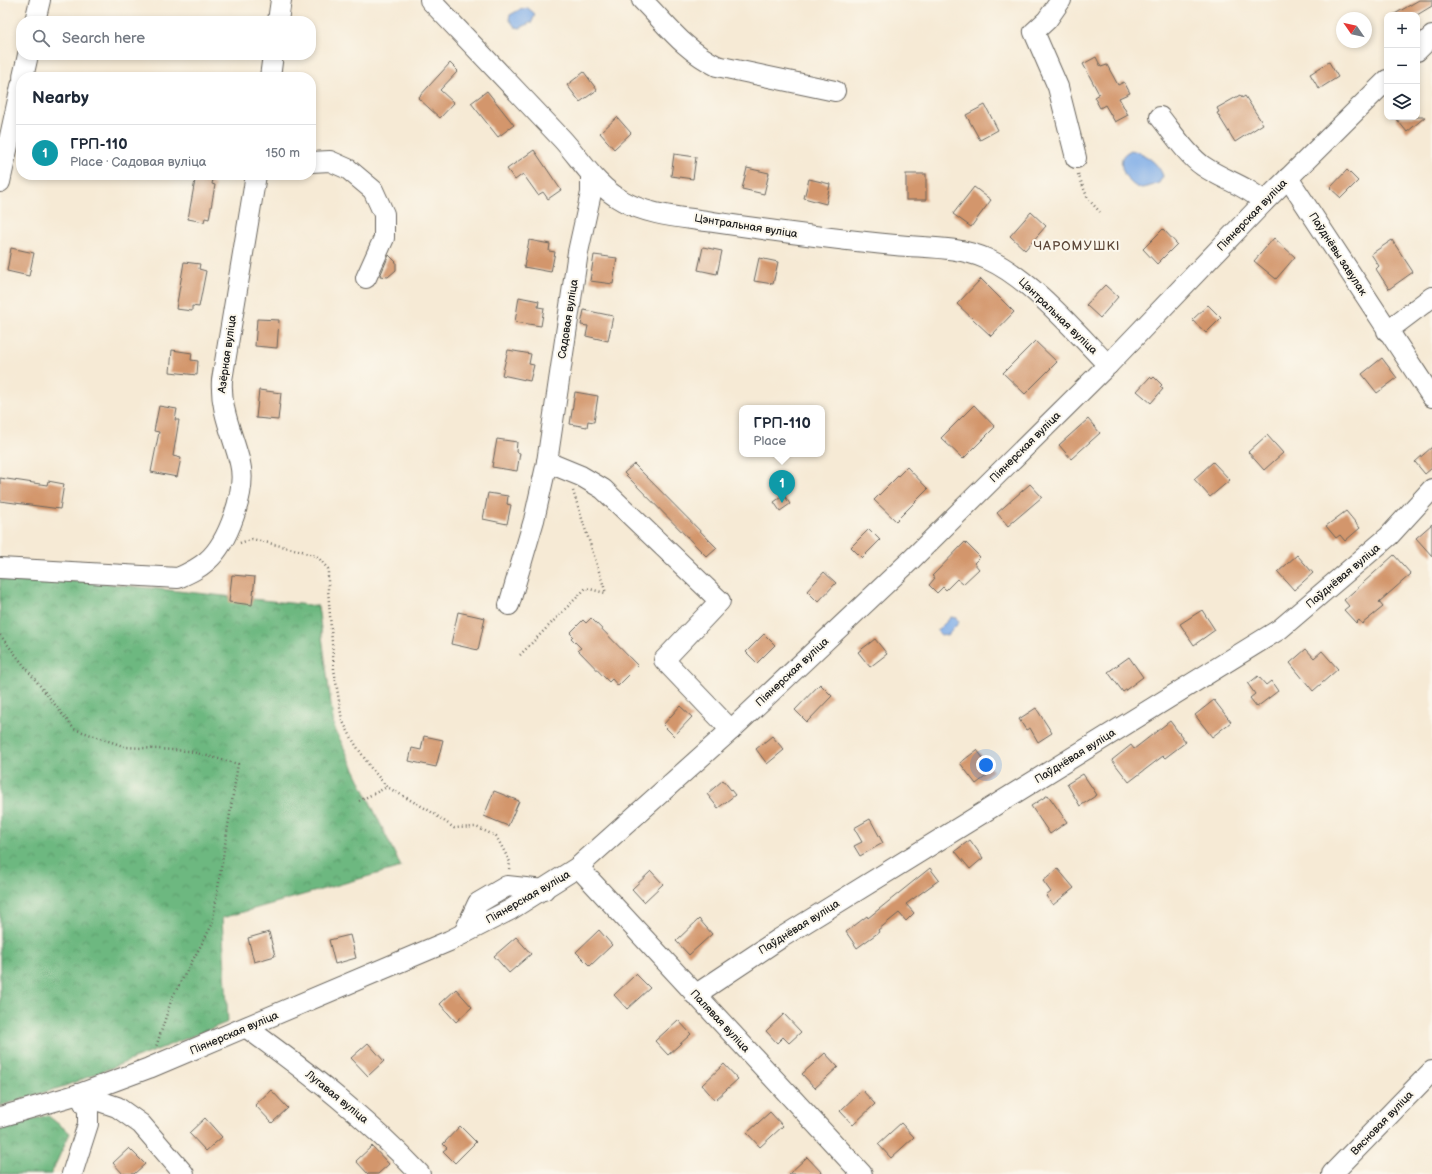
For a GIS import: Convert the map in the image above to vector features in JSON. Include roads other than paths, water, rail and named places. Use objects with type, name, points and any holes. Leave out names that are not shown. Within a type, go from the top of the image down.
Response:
[{"type":"street","points":[[36,16],[40,0]]},
{"type":"street","points":[[279,16],[281,0]]},
{"type":"street","points":[[642,0],[681,42],[700,58],[717,66],[835,91]]},
{"type":"street","points":[[1061,0],[1047,20],[1034,32],[1058,87],[1076,158]]},
{"type":"street","name":"Цэнтральная вуліца","points":[[436,4],[567,145],[592,177],[622,201],[653,212],[796,234],[956,250],[987,259],[1027,284],[1108,365]]},
{"type":"street","points":[[1420,48],[1432,36]]},
{"type":"street","points":[[24,72],[27,60]]},
{"type":"street","points":[[271,72],[272,60]]},
{"type":"street","name":"Піянерская вуліца","points":[[0,1118],[79,1094],[149,1068],[247,1028],[464,933],[510,910],[544,890],[578,867],[731,730],[912,559],[1108,365],[1264,202],[1384,83]]},
{"type":"street","points":[[0,182],[16,109]]},
{"type":"street","points":[[1160,117],[1201,165],[1219,176],[1253,192],[1264,202]]},
{"type":"street","points":[[316,162],[330,161],[348,169],[373,190],[384,214],[384,238],[366,278]]},
{"type":"street","name":"Садовая вуліца","points":[[509,605],[534,520],[555,465],[578,252],[591,193],[592,177]]},
{"type":"street","name":"Паўднёвы завулак","points":[[1288,178],[1387,331],[1432,397]]},
{"type":"street","name":"Азёрная вуліца","points":[[0,568],[178,578],[194,571],[208,560],[224,538],[230,527],[237,503],[241,479],[241,465],[224,409],[221,394],[222,380],[255,180]]},
{"type":"street","points":[[1387,331],[1432,297]]},
{"type":"street","points":[[555,465],[593,483],[614,498],[720,601],[664,660],[731,730]]},
{"type":"street","name":"Паўднёвая вуліца","points":[[695,995],[779,939],[1280,629],[1389,536],[1432,490]]},
{"type":"street","name":"Палявая вуліца","points":[[578,867],[862,1174]]},
{"type":"street","points":[[464,933],[478,904],[507,886],[544,890]]},
{"type":"street","name":"Лугавая вуліца","points":[[247,1028],[350,1106],[385,1138],[420,1174]]},
{"type":"street","name":"Вясновая вуліца","points":[[1332,1174],[1432,1071]]},
{"type":"street","points":[[72,1174],[88,1124],[88,1110],[79,1094]]},
{"type":"street","points":[[79,1094],[116,1107],[141,1124],[184,1174]]},
{"type":"water","points":[[528,8],[535,14],[532,22],[520,28],[515,27],[509,19],[510,15],[519,10]]},
{"type":"water","points":[[1131,150],[1146,156],[1155,163],[1163,176],[1159,183],[1141,188],[1132,184],[1128,180],[1123,170],[1122,160],[1123,156]]},
{"type":"water","points":[[951,617],[956,618],[959,622],[947,636],[941,635],[937,631]]},
{"type":"place","name":"ГРП-110","points":[[782,503]]},
{"type":"district","name":"ЧАРОМУШКІ","points":[[1077,246]]}]
